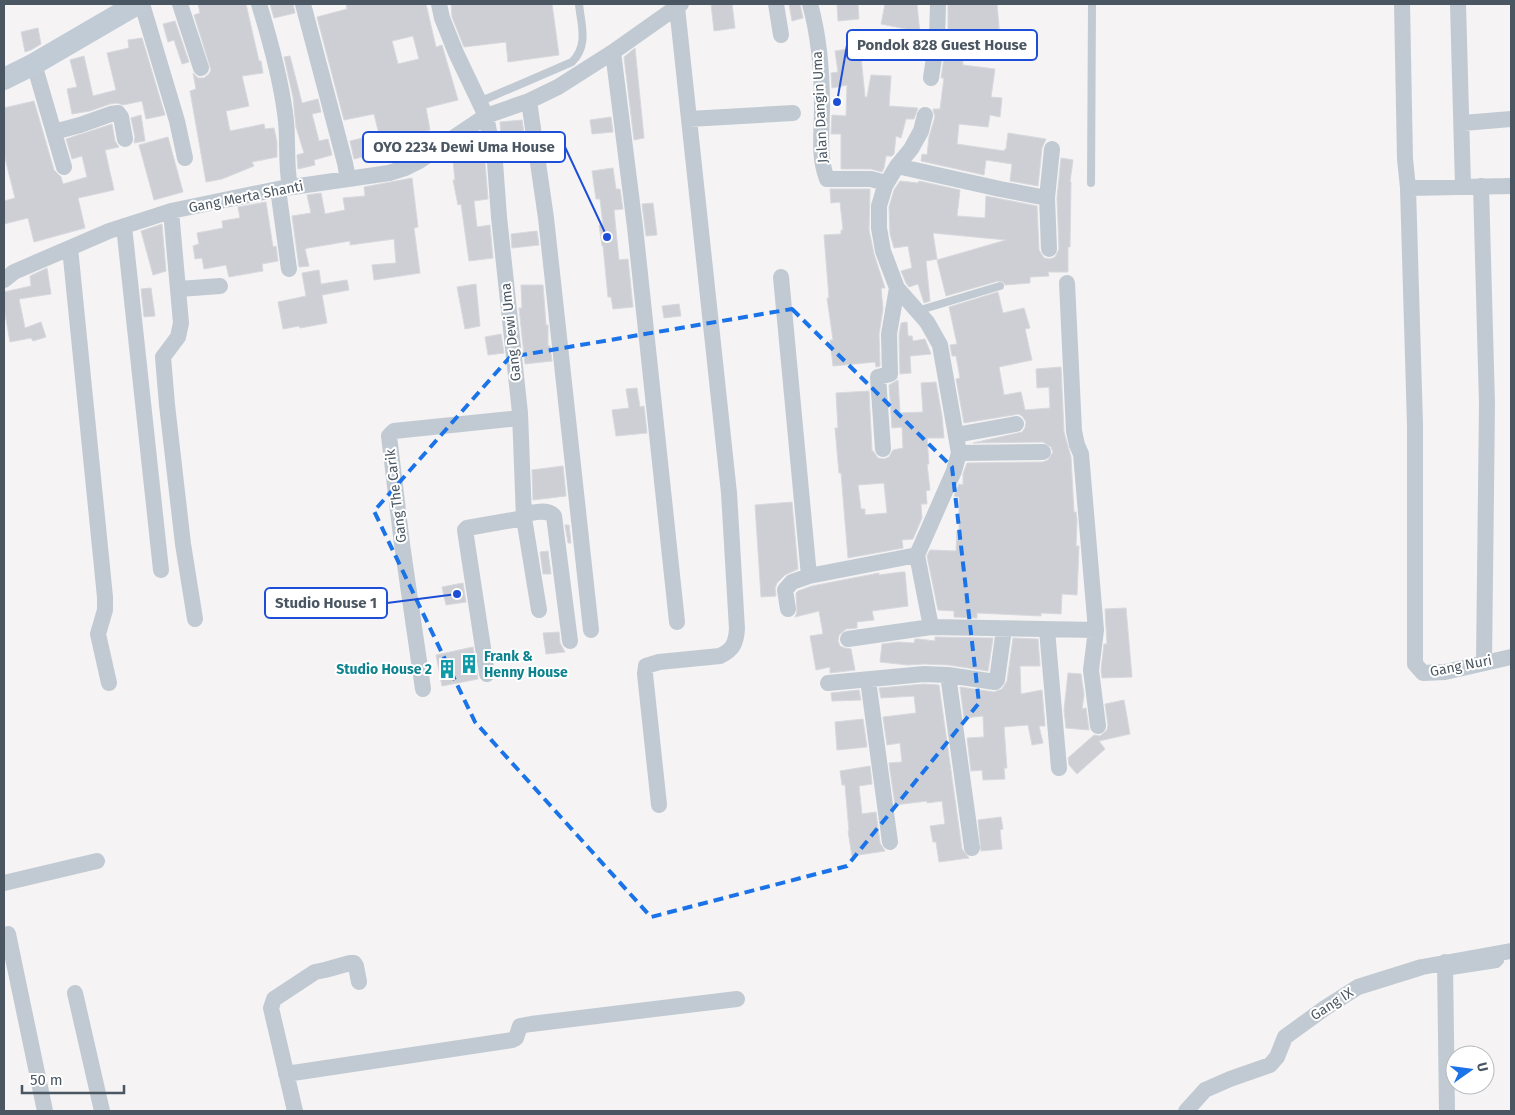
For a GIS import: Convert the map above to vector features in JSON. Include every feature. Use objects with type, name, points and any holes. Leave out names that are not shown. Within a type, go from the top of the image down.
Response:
[{"type":"street","points":[[4,79],[34,64],[137,4]]},
{"type":"street","points":[[142,4],[177,120],[185,158]]},
{"type":"street","points":[[180,4],[201,68]]},
{"type":"street","points":[[258,4],[278,69],[286,115],[289,269]]},
{"type":"street","points":[[303,4],[347,173]]},
{"type":"street","name":"Gang Dewi Uma","points":[[439,4],[442,18],[456,53],[483,109],[495,162],[520,418],[524,516],[539,610]]},
{"type":"street","points":[[776,4],[781,35]]},
{"type":"street","name":"Jalan Dangin Uma","points":[[810,4],[819,67],[822,106],[821,155],[827,180],[871,179],[882,182],[885,186]]},
{"type":"street","points":[[931,78],[937,38],[938,4]]},
{"type":"street","points":[[1402,4],[1408,188],[1511,186]]},
{"type":"street","points":[[1458,4],[1464,186]]},
{"type":"street","points":[[660,806],[645,674],[646,666],[659,662],[720,656],[728,652],[736,642],[737,629],[729,493],[678,5]]},
{"type":"street","name":"Gang Merta Shanti","points":[[4,280],[14,272],[124,226],[171,212],[286,182],[347,173],[389,173],[405,168],[418,161],[483,109],[529,101],[558,87],[613,52],[678,5]]},
{"type":"street","points":[[613,52],[636,237],[677,622]]},
{"type":"street","points":[[34,64],[64,167]]},
{"type":"street","points":[[529,101],[549,246],[591,630]]},
{"type":"street","points":[[54,132],[118,113],[121,117],[125,139]]},
{"type":"street","points":[[689,119],[793,113]]},
{"type":"street","points":[[925,115],[921,131],[911,149],[897,166],[885,186],[879,206],[878,228],[883,251],[897,288],[927,322],[940,344],[959,452],[954,471],[917,555],[931,626]]},
{"type":"street","points":[[1463,123],[1511,119]]},
{"type":"street","points":[[1049,249],[1047,198],[1052,149]]},
{"type":"street","points":[[897,166],[1047,198]]},
{"type":"street","points":[[1481,186],[1487,404],[1484,662]]},
{"type":"street","name":"Gang Nuri","points":[[1408,188],[1415,425],[1415,664],[1423,673],[1445,672],[1511,657]]},
{"type":"street","points":[[171,212],[181,323],[178,337],[163,357],[183,544],[195,619]]},
{"type":"street","points":[[124,226],[161,570]]},
{"type":"street","points":[[70,248],[105,597],[105,610],[98,639],[109,683]]},
{"type":"street","points":[[781,277],[809,576]]},
{"type":"street","points":[[1067,283],[1074,431],[1081,454],[1096,630],[1091,670],[1098,726]]},
{"type":"street","points":[[179,290],[220,286]]},
{"type":"street","points":[[883,449],[878,377],[890,374],[889,334],[897,288]]},
{"type":"street","name":"Gang The Carik","points":[[423,689],[402,544],[389,436],[394,430],[520,418]]},
{"type":"street","points":[[956,435],[1016,424]]},
{"type":"street","points":[[959,452],[1043,452]]},
{"type":"street","points":[[487,674],[465,530],[547,511],[551,512],[554,516],[570,641]]},
{"type":"street","points":[[788,609],[785,593],[786,587],[792,582],[809,576],[917,555]]},
{"type":"street","points":[[848,639],[931,626],[1096,630]]},
{"type":"street","points":[[828,683],[924,674],[948,675],[995,682],[997,680],[1004,629]]},
{"type":"street","points":[[1047,630],[1059,768]]},
{"type":"street","points":[[948,675],[972,848]]},
{"type":"street","points":[[868,680],[890,842]]},
{"type":"street","points":[[4,883],[97,861]]},
{"type":"street","points":[[8,934],[45,1111]]},
{"type":"street","name":"Gang IX","points":[[1186,1111],[1206,1090],[1230,1079],[1270,1065],[1277,1057],[1285,1037],[1358,987],[1422,967],[1445,967],[1505,952]]},
{"type":"street","points":[[295,1111],[271,1008],[274,999],[315,972],[350,962],[356,966],[359,982]]},
{"type":"street","points":[[1445,967],[1447,1111]]},
{"type":"street","points":[[75,993],[102,1111]]},
{"type":"street","points":[[286,1074],[512,1040],[516,1038],[520,1026],[531,1024],[737,999]]},
{"type":"lane","points":[[483,109],[572,62],[580,54],[583,46],[579,4]]},
{"type":"lane","points":[[1091,183],[1092,4]]},
{"type":"lane","points":[[917,311],[1000,286]]},
{"type":"highlighted area","points":[[792,309],[952,467],[979,703],[847,866],[651,917],[475,722],[374,511],[510,357]]},
{"type":"building","points":[[198,4],[246,4],[263,73],[242,76],[249,106],[226,111],[230,131],[264,124],[265,129],[274,128],[277,142],[277,157],[252,162],[254,166],[222,179],[206,182],[190,91],[196,89],[193,73],[198,78],[204,78],[211,70],[194,15],[200,13]]},
{"type":"building","points":[[270,4],[293,4],[295,13],[274,18]]},
{"type":"building","points":[[346,4],[426,4],[436,47],[442,45],[458,100],[426,108],[430,130],[413,134],[414,137],[385,144],[387,153],[354,159],[350,141],[379,134],[374,114],[344,120],[317,17],[347,9]],"holes":[[[413,36],[419,59],[398,64],[392,41]]]},
{"type":"building","points":[[451,4],[552,4],[559,55],[508,62],[506,42],[464,47],[452,17]]},
{"type":"building","points":[[711,4],[732,4],[735,28],[714,31]]},
{"type":"building","points":[[789,4],[800,4],[803,18],[792,21]]},
{"type":"building","points":[[837,4],[858,4],[859,19],[838,21]]},
{"type":"building","points":[[885,4],[917,4],[920,34],[907,35],[906,29],[881,24]]},
{"type":"building","points":[[948,4],[997,4],[999,27],[999,38],[962,41],[963,65],[995,69],[991,97],[1002,98],[1000,117],[990,115],[988,127],[959,124],[957,144],[1004,151],[1006,149],[1008,133],[1046,139],[1042,148],[1038,186],[1010,181],[1012,164],[986,160],[984,175],[921,161],[922,154],[927,155],[929,137],[935,117],[933,109],[940,109],[944,78],[941,78],[948,32]]},
{"type":"building","points":[[175,21],[189,62],[182,64],[174,40],[168,42],[163,24]]},
{"type":"building","points":[[38,28],[41,44],[25,52],[21,32]]},
{"type":"building","points":[[142,38],[165,115],[146,119],[142,101],[123,105],[117,103],[110,104],[90,111],[72,114],[67,89],[77,87],[70,60],[84,56],[93,96],[116,90],[107,53],[129,48],[128,40]]},
{"type":"building","points":[[860,47],[865,97],[867,97],[871,75],[891,76],[889,106],[918,108],[914,119],[906,119],[901,138],[896,136],[894,154],[886,156],[882,172],[871,169],[841,169],[841,134],[831,134],[832,115],[846,116],[847,85],[832,88],[831,73],[838,72],[835,51]]},
{"type":"building","points":[[635,48],[644,138],[634,140],[624,57]]},
{"type":"building","points":[[290,56],[302,103],[318,99],[321,112],[312,114],[319,141],[328,139],[332,155],[314,160],[315,165],[298,169],[297,155],[304,153],[296,127],[293,97],[284,57]]},
{"type":"building","points":[[34,101],[54,170],[61,177],[63,184],[87,177],[82,156],[72,159],[66,139],[112,124],[115,141],[119,147],[105,150],[114,190],[78,198],[85,228],[34,242],[28,218],[4,224],[4,201],[15,198],[4,154],[4,108]]},
{"type":"building","points":[[141,115],[145,141],[134,143],[135,137],[131,118]]},
{"type":"building","points":[[611,117],[613,132],[592,134],[590,120]]},
{"type":"building","points":[[522,120],[524,133],[501,135],[500,122]]},
{"type":"building","points":[[168,137],[183,192],[154,200],[139,145]]},
{"type":"building","points":[[481,140],[488,199],[474,201],[477,227],[490,225],[493,258],[469,261],[461,204],[458,205],[453,180],[455,180],[452,151],[464,143]]},
{"type":"building","points":[[1061,158],[1073,160],[1070,182],[1068,272],[1048,272],[1049,276],[1030,277],[1030,283],[1005,285],[1003,282],[998,281],[946,296],[937,260],[1006,240],[933,233],[937,259],[926,261],[930,301],[924,303],[918,284],[909,287],[901,271],[912,268],[908,246],[894,248],[890,234],[889,207],[894,190],[900,181],[918,183],[919,181],[960,190],[957,216],[985,218],[986,196],[1037,206],[1039,250],[1044,258],[1050,259],[1055,257],[1059,249],[1057,198]]},
{"type":"building","points":[[613,168],[616,189],[620,189],[623,209],[614,210],[619,260],[628,259],[633,307],[613,309],[611,297],[608,297],[599,225],[603,225],[600,199],[596,199],[592,171]]},
{"type":"building","points":[[412,178],[418,227],[414,228],[420,273],[374,280],[372,265],[396,263],[394,239],[350,245],[350,241],[308,248],[305,249],[309,266],[299,267],[292,216],[311,213],[307,195],[321,193],[325,214],[345,210],[343,198],[365,196],[364,187]]},
{"type":"building","points":[[830,189],[870,189],[869,230],[874,254],[885,288],[881,288],[883,309],[879,334],[880,366],[876,367],[875,362],[833,366],[830,340],[833,340],[827,298],[829,298],[824,235],[841,234],[841,230],[843,230],[840,202],[831,203]]},
{"type":"building","points":[[266,202],[273,247],[276,246],[278,261],[262,264],[263,271],[229,277],[226,265],[204,269],[202,258],[195,259],[193,246],[199,244],[197,233],[223,228],[222,221],[240,218],[238,207]]},
{"type":"building","points":[[653,203],[657,235],[646,236],[642,204]]},
{"type":"building","points":[[162,224],[166,271],[153,275],[141,231]]},
{"type":"building","points":[[537,231],[539,245],[512,248],[511,234]]},
{"type":"building","points":[[47,268],[51,294],[19,299],[25,328],[41,322],[46,337],[33,341],[31,338],[10,342],[4,308],[4,292],[31,286],[30,276]]},
{"type":"building","points":[[319,270],[321,284],[347,280],[349,290],[322,295],[327,323],[283,329],[278,302],[306,296],[302,273]]},
{"type":"building","points":[[476,284],[480,326],[465,329],[457,287]]},
{"type":"building","points":[[521,285],[543,285],[546,325],[548,325],[548,346],[550,346],[552,361],[525,364],[519,308],[522,308]]},
{"type":"building","points":[[151,288],[155,316],[144,317],[141,289]]},
{"type":"building","points":[[998,292],[1003,313],[1024,308],[1030,328],[1025,329],[1032,360],[999,367],[1004,395],[1021,392],[1025,410],[1050,408],[1049,387],[1037,388],[1036,369],[1061,367],[1064,432],[1071,457],[1074,512],[1076,512],[1077,520],[1076,546],[1079,546],[1077,595],[1062,594],[1061,614],[1041,613],[1041,616],[977,613],[977,618],[954,617],[954,611],[938,610],[927,556],[930,550],[956,551],[957,531],[959,531],[959,497],[954,496],[959,484],[963,485],[963,474],[967,463],[1043,462],[1048,460],[1053,452],[1051,447],[1043,442],[973,443],[1022,432],[1026,422],[1019,414],[964,423],[956,379],[960,378],[956,356],[952,356],[950,345],[957,344],[949,307]]},
{"type":"building","points":[[679,304],[681,316],[664,318],[662,306]]},
{"type":"building","points":[[907,322],[908,336],[912,336],[913,341],[925,339],[931,354],[910,356],[911,373],[900,374],[899,335],[901,323]]},
{"type":"building","points":[[501,334],[504,353],[488,355],[485,337]]},
{"type":"building","points":[[898,380],[900,413],[923,412],[921,383],[936,382],[944,438],[927,438],[930,490],[926,491],[927,504],[921,504],[922,518],[913,539],[902,540],[903,548],[848,558],[835,428],[838,428],[836,393],[869,391],[872,451],[878,458],[884,459],[889,457],[893,450],[903,448],[902,427],[892,428],[889,385]],"holes":[[[884,483],[887,513],[865,515],[865,509],[861,509],[858,485]]]},
{"type":"building","points":[[637,388],[640,407],[644,406],[647,433],[616,436],[612,410],[629,408],[626,389]]},
{"type":"building","points":[[563,466],[566,496],[533,500],[532,470]]},
{"type":"building","points":[[792,502],[798,569],[785,575],[777,583],[775,588],[776,596],[761,597],[755,505]]},
{"type":"building","points":[[565,525],[569,525],[571,543],[568,543]]},
{"type":"building","points":[[548,551],[551,574],[543,574],[540,552]]},
{"type":"building","points":[[905,572],[908,606],[872,611],[874,620],[857,622],[857,628],[846,629],[839,635],[838,641],[840,646],[851,649],[855,670],[830,673],[830,667],[816,670],[810,636],[823,634],[819,611],[795,617],[797,612],[796,593],[812,586],[879,573],[879,575]]},
{"type":"building","points":[[463,583],[466,602],[446,605],[442,587]]},
{"type":"building","points":[[1126,608],[1132,677],[1102,678],[1104,644],[1107,644],[1105,609]]},
{"type":"building","points":[[559,632],[560,643],[565,652],[546,654],[543,633]]},
{"type":"building","points":[[935,637],[993,638],[988,671],[949,665],[908,665],[880,662],[882,644],[914,643],[915,639],[935,641]]},
{"type":"building","points":[[1013,638],[1038,639],[1040,666],[1020,666],[1021,694],[1042,690],[1045,726],[1039,726],[1043,743],[1032,745],[1028,725],[1004,727],[1007,768],[1004,768],[1005,779],[983,780],[982,770],[971,771],[967,738],[984,737],[983,716],[964,718],[960,687],[994,692],[1002,689],[1007,681]]},
{"type":"building","points":[[473,647],[478,679],[442,686],[436,655]]},
{"type":"building","points":[[1068,673],[1081,674],[1084,695],[1082,709],[1086,708],[1089,730],[1066,728],[1064,710]]},
{"type":"building","points":[[924,684],[939,685],[962,849],[969,858],[939,862],[936,842],[933,842],[930,826],[945,824],[942,801],[895,805],[889,763],[902,762],[900,743],[887,745],[883,717],[916,713],[914,696],[881,698],[879,688]]},
{"type":"building","points":[[859,690],[861,700],[832,701],[831,693]]},
{"type":"building","points":[[1124,700],[1130,734],[1099,741],[1105,749],[1077,774],[1069,765],[1068,758],[1094,735],[1100,736],[1107,730],[1105,704]]},
{"type":"building","points":[[863,719],[867,747],[837,750],[835,722]]},
{"type":"building","points":[[870,766],[872,784],[859,786],[862,814],[876,812],[880,843],[885,851],[852,856],[848,831],[845,785],[842,785],[840,771]]},
{"type":"building","points":[[1001,817],[1003,829],[1000,830],[1002,849],[981,851],[978,820]]},
{"type":"place","name":"Pondok 828 Guest House","points":[[837,102]]},
{"type":"place","name":"OYO 2234 Dewi Uma House","points":[[607,237]]},
{"type":"place","name":"Studio House 1","points":[[457,594]]},
{"type":"place","name":"Frank & Henny House","points":[[469,664]]},
{"type":"place","name":"Studio House 2","points":[[447,669]]}]
